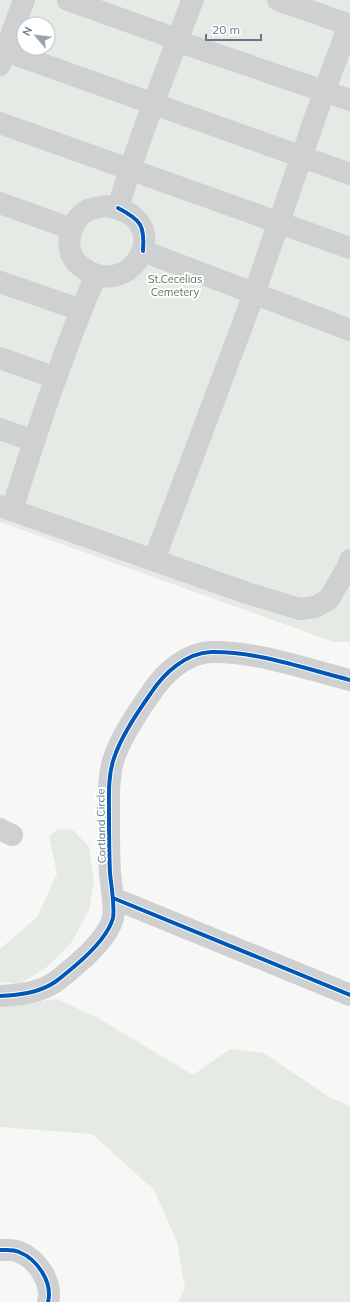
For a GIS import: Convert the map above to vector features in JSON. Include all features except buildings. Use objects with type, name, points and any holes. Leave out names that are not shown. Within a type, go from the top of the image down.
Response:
[{"type":"street","points":[[24,0],[2,55],[153,103],[350,174]]},
{"type":"street","points":[[68,0],[163,34],[177,41],[350,100]]},
{"type":"street","points":[[118,208],[129,170],[153,103],[190,4],[193,0]]},
{"type":"street","points":[[154,560],[254,294],[324,92],[349,25],[278,0]]},
{"type":"street","points":[[0,123],[350,248]]},
{"type":"street","points":[[0,203],[72,229]]},
{"type":"street","points":[[106,206],[118,208],[134,216],[141,226],[144,237],[143,251],[135,264],[124,272],[112,276],[96,275],[85,270],[75,261],[70,251],[69,239],[72,229],[79,218],[88,210],[106,206]]},
{"type":"street","points":[[143,251],[350,330]]},
{"type":"street","points":[[96,275],[80,310],[34,441],[6,508],[246,593],[300,609],[315,607],[329,599],[350,560]]},
{"type":"street","points":[[0,282],[80,310]]},
{"type":"street","points":[[0,358],[56,378]]},
{"type":"street","points":[[0,428],[34,441]]},
{"type":"street","name":"Cortland Circle","points":[[0,996],[23,994],[44,988],[54,983],[85,957],[104,935],[113,918],[113,898],[109,852],[109,786],[113,761],[129,726],[156,685],[174,668],[198,654],[211,652],[244,654],[350,680]]},
{"type":"street","points":[[113,898],[350,995]]},
{"type":"street","points":[[0,1250],[17,1251],[25,1255],[40,1268],[45,1277],[50,1296],[48,1302]]},
{"type":"green space","name":"St.Cecelias Cemetery","points":[[0,0],[350,0],[350,642],[334,642],[0,522]]},
{"type":"green space","points":[[58,829],[73,830],[89,847],[94,882],[89,910],[71,943],[47,967],[20,984],[0,982],[0,949],[37,917],[57,874],[49,836]]},
{"type":"green space","points":[[57,999],[98,1018],[193,1075],[230,1049],[264,1053],[329,1097],[350,1106],[350,1302],[178,1302],[185,1288],[177,1242],[154,1190],[92,1134],[0,1127],[0,1006]]},
{"type":"cycle path","points":[[118,208],[132,216],[140,224],[143,235],[143,251]]},
{"type":"cycle path","points":[[0,996],[22,994],[49,986],[93,950],[111,925],[113,918],[109,843],[109,786],[111,767],[116,752],[129,726],[162,678],[176,665],[202,653],[228,652],[246,654],[281,662],[350,680]]},
{"type":"cycle path","points":[[113,898],[350,995]]},
{"type":"cycle path","points":[[0,1250],[17,1251],[26,1255],[32,1260],[46,1279],[49,1294],[48,1302]]}]
